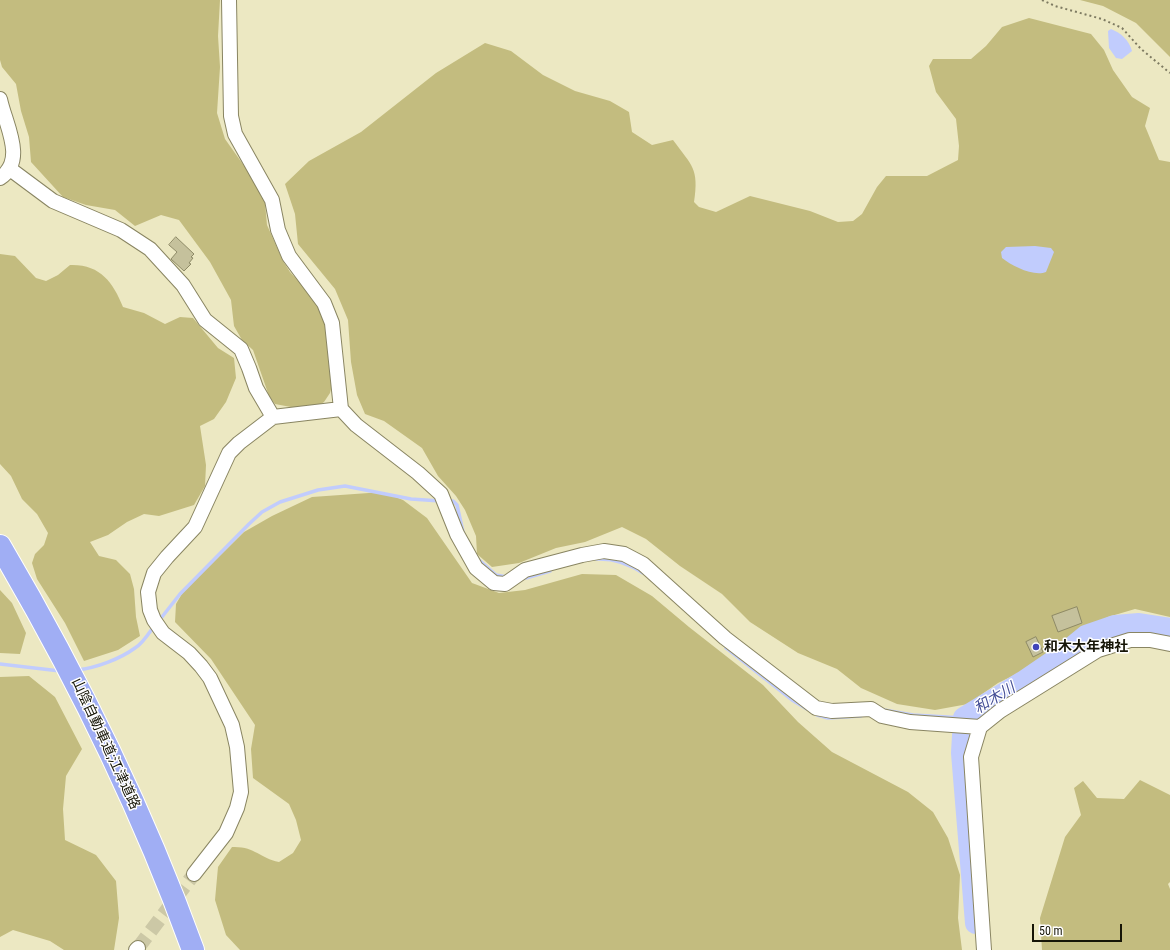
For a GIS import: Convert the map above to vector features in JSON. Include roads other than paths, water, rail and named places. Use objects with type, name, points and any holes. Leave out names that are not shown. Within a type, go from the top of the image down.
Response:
[{"type":"highway","name":"山陰自動車道;江津道路","points":[[0,546],[78,685],[122,775],[175,902],[193,950]]},
{"type":"street","points":[[229,0],[231,116],[235,134],[272,200],[278,230],[289,256],[324,303],[332,323],[341,409],[356,425],[418,472],[444,500],[457,534],[476,568],[494,583],[505,584],[525,570],[582,555],[604,551],[624,554],[643,564],[725,638],[810,705],[816,708],[832,711],[876,712],[910,722],[977,727],[1098,650],[1130,640],[1150,640],[1170,644]]},
{"type":"street","points":[[0,99],[13,147],[13,161],[5,173],[53,202],[122,230],[150,249],[183,285],[205,320],[241,350],[256,388],[273,417]]},
{"type":"street","points":[[194,874],[226,833],[237,808],[241,792],[237,747],[232,725],[210,678],[193,657],[156,624],[150,610],[148,592],[154,573],[195,527],[229,453],[239,442],[273,417],[341,409]]},
{"type":"street","points":[[977,727],[971,757],[984,950]]},
{"type":"water","points":[[1111,29],[1124,37],[1131,47],[1132,51],[1122,59],[1116,58],[1109,48],[1108,31]]},
{"type":"water","points":[[1035,246],[1051,248],[1054,252],[1046,272],[1029,272],[1002,258],[1001,252],[1006,247]]},
{"type":"waterway","points":[[158,622],[180,594],[249,524],[262,512],[280,502],[318,490],[345,486],[411,499],[440,501]]},
{"type":"waterway","points":[[448,501],[453,501],[457,505],[463,532]]},
{"type":"waterway","points":[[596,559],[609,559],[621,562],[632,566],[643,573]]},
{"type":"waterway","points":[[479,560],[496,575],[507,577]]},
{"type":"waterway","points":[[521,578],[550,571]]},
{"type":"waterway","name":"和木川","points":[[976,923],[962,753],[964,718],[1023,682],[1064,654],[1086,636],[1115,626],[1139,624],[1170,629]]},
{"type":"waterway","points":[[77,670],[100,665],[129,652],[146,638],[154,626]]},
{"type":"waterway","points":[[726,648],[792,700],[807,709]]},
{"type":"waterway","points":[[0,664],[60,671]]},
{"type":"waterway","points":[[884,710],[913,715],[964,718]]},
{"type":"waterway","points":[[817,715],[828,718],[861,716]]},
{"type":"tunnel","points":[[138,948],[194,874]]},
{"type":"place","name":"和木大年神社","points":[[1036,647]]}]
